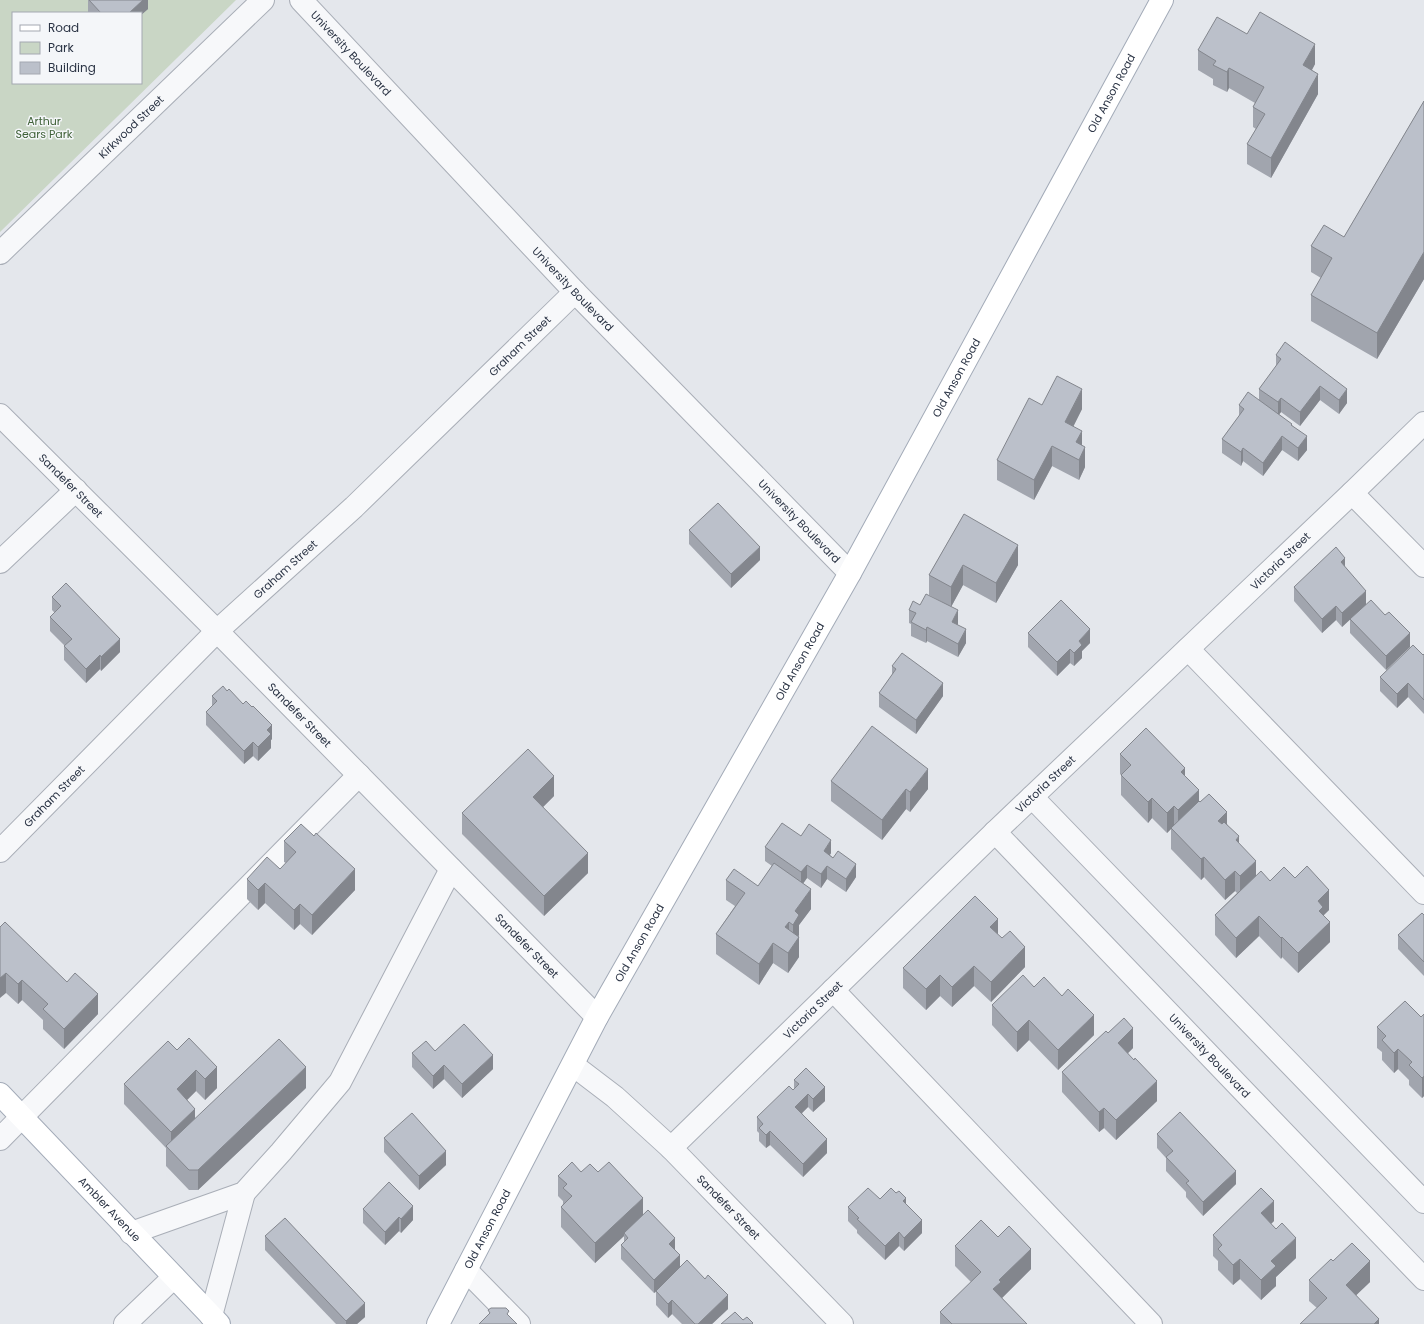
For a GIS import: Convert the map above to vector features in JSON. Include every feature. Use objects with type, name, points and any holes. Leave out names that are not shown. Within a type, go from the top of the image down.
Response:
[{"type":"main road","name":"Old Anson Road","points":[[438,1324],[597,1017],[850,573],[1162,0]]},
{"type":"main road","name":"Ambler Avenue","points":[[0,1094],[215,1320]]},
{"type":"street","name":"Kirkwood Street","points":[[0,253],[262,0]]},
{"type":"street","name":"University Boulevard","points":[[301,0],[575,292],[850,573]]},
{"type":"street","name":"Graham Street","points":[[0,851],[217,631],[354,507],[575,292]]},
{"type":"street","name":"Sandefer Street","points":[[0,415],[217,631],[597,1017]]},
{"type":"street","name":"Victoria Street","points":[[671,1148],[995,832],[1424,423]]},
{"type":"street","points":[[0,562],[76,490]]},
{"type":"street","points":[[1352,493],[1424,566]]},
{"type":"street","points":[[1188,649],[1424,893]]},
{"type":"street","points":[[0,1139],[359,775]]},
{"type":"street","points":[[1032,797],[1424,1202]]},
{"type":"street","name":"University Boulevard","points":[[995,832],[1424,1280]]},
{"type":"street","points":[[131,1233],[244,1193],[281,1152],[340,1082],[451,869]]},
{"type":"street","points":[[833,990],[1151,1324]]},
{"type":"street","name":"Sandefer Street","points":[[573,1065],[615,1097],[671,1148],[842,1324]]},
{"type":"street","points":[[215,1320],[244,1193]]},
{"type":"street","points":[[466,1270],[519,1324]]},
{"type":"street","points":[[125,1324],[174,1277]]},
{"type":"green space","name":"Arthur Sears Park","points":[[0,0],[236,0],[0,232]]},
{"type":"building","points":[[89,0],[143,0],[130,12],[100,12]]},
{"type":"building","points":[[1260,12],[1315,44],[1303,65],[1318,74],[1271,158],[1247,144],[1265,114],[1253,107],[1264,87],[1229,68],[1227,72],[1213,65],[1216,61],[1198,50],[1217,17],[1247,34]]},
{"type":"building","points":[[1424,101],[1424,252],[1377,333],[1311,295],[1332,258],[1311,246],[1324,225],[1344,237]]},
{"type":"building","points":[[1285,342],[1347,389],[1339,400],[1320,386],[1300,412],[1281,398],[1278,402],[1259,389],[1281,359],[1276,355]]},
{"type":"building","points":[[1057,376],[1082,389],[1065,422],[1082,431],[1076,442],[1085,447],[1079,460],[1052,446],[1034,480],[997,460],[1029,398],[1042,405]]},
{"type":"building","points":[[1248,392],[1307,436],[1298,448],[1282,436],[1263,463],[1243,448],[1241,452],[1222,439],[1244,409],[1239,405]]},
{"type":"building","points":[[718,503],[760,547],[731,574],[689,530]]},
{"type":"building","points":[[964,514],[1018,545],[996,583],[963,565],[951,587],[929,575]]},
{"type":"building","points":[[1336,547],[1345,558],[1341,562],[1366,591],[1342,613],[1336,606],[1322,619],[1294,587]]},
{"type":"building","points":[[66,583],[120,639],[101,657],[100,655],[86,669],[64,646],[72,639],[50,617],[61,606],[52,597]]},
{"type":"building","points":[[926,594],[958,610],[952,622],[966,629],[958,644],[927,627],[926,630],[911,622],[916,613],[909,610],[913,601],[920,605]]},
{"type":"building","points":[[1061,600],[1090,629],[1079,641],[1082,645],[1074,653],[1070,649],[1057,662],[1028,633]]},
{"type":"building","points":[[1371,600],[1385,615],[1389,612],[1410,633],[1386,656],[1350,619]]},
{"type":"building","points":[[1413,645],[1423,655],[1424,654],[1424,700],[1408,683],[1397,694],[1380,677]]},
{"type":"building","points":[[902,653],[943,683],[916,720],[879,693],[896,669],[892,666]]},
{"type":"building","points":[[223,686],[227,691],[229,689],[243,704],[246,701],[252,707],[253,706],[272,725],[267,730],[271,734],[258,747],[253,742],[244,751],[206,712],[217,701],[212,696]]},
{"type":"building","points":[[872,726],[928,769],[910,792],[906,789],[882,820],[831,781]]},
{"type":"building","points":[[1146,728],[1185,768],[1181,772],[1199,790],[1178,810],[1174,806],[1167,813],[1152,798],[1148,802],[1121,775],[1131,765],[1120,754]]},
{"type":"building","points":[[528,749],[554,776],[533,797],[588,853],[544,896],[462,813]]},
{"type":"building","points":[[1209,794],[1227,812],[1218,821],[1222,824],[1224,822],[1239,836],[1236,840],[1256,861],[1240,876],[1235,871],[1225,880],[1204,857],[1201,859],[1171,828],[1199,801],[1200,802]]},
{"type":"building","points":[[782,823],[801,836],[809,824],[831,840],[824,851],[833,858],[838,851],[856,864],[846,879],[827,866],[821,874],[807,865],[801,872],[765,847]]},
{"type":"building","points":[[301,824],[314,836],[316,833],[355,869],[312,915],[300,904],[294,910],[265,883],[258,890],[247,879],[267,857],[280,869],[296,852],[284,841]]},
{"type":"building","points":[[774,863],[811,889],[795,911],[799,915],[793,925],[789,922],[785,927],[799,937],[788,953],[773,943],[759,964],[716,934],[745,893],[726,880],[734,869],[758,886]]},
{"type":"building","points":[[1307,866],[1329,890],[1318,901],[1323,907],[1319,911],[1330,922],[1298,953],[1259,916],[1236,938],[1215,915],[1261,871],[1270,881],[1284,867],[1295,878]]},
{"type":"building","points":[[975,896],[998,919],[990,927],[1002,938],[1010,931],[1025,947],[991,982],[974,966],[952,987],[940,975],[926,989],[903,968]]},
{"type":"building","points":[[1422,913],[1424,915],[1424,962],[1398,935]]},
{"type":"building","points":[[5,922],[67,982],[75,973],[98,994],[64,1029],[43,1009],[48,1004],[22,980],[18,984],[6,973],[0,978],[0,927]]},
{"type":"building","points":[[1023,975],[1034,987],[1044,977],[1062,996],[1068,989],[1094,1015],[1058,1050],[1029,1020],[1017,1032],[992,1005]]},
{"type":"building","points":[[1405,1001],[1421,1017],[1424,1014],[1424,1076],[1422,1078],[1409,1065],[1412,1062],[1398,1049],[1394,1053],[1382,1040],[1386,1036],[1377,1027]]},
{"type":"building","points":[[1124,1018],[1133,1028],[1118,1043],[1157,1081],[1116,1120],[1104,1108],[1099,1112],[1062,1072],[1106,1031],[1108,1033]]},
{"type":"building","points":[[464,1024],[493,1055],[462,1084],[444,1065],[433,1076],[412,1053],[426,1041],[435,1051]]},
{"type":"building","points":[[189,1038],[217,1067],[205,1079],[196,1070],[177,1089],[195,1109],[171,1132],[124,1084],[168,1041],[177,1050]]},
{"type":"building","points":[[279,1039],[306,1067],[198,1170],[189,1170],[166,1146]]},
{"type":"building","points":[[806,1068],[825,1087],[813,1099],[808,1094],[795,1107],[827,1139],[803,1164],[770,1131],[766,1135],[759,1128],[763,1124],[757,1117],[789,1086],[793,1090],[799,1084],[794,1080]]},
{"type":"building","points":[[1180,1112],[1236,1171],[1203,1202],[1186,1183],[1189,1181],[1166,1157],[1173,1151],[1157,1134]]},
{"type":"building","points":[[412,1113],[446,1151],[419,1176],[384,1138]]},
{"type":"building","points":[[572,1162],[581,1172],[590,1164],[598,1172],[609,1162],[643,1198],[595,1243],[561,1207],[572,1196],[563,1188],[567,1184],[558,1176]]},
{"type":"building","points":[[389,1182],[413,1206],[401,1219],[399,1217],[385,1232],[363,1209]]},
{"type":"building","points":[[868,1188],[880,1199],[891,1188],[896,1193],[899,1191],[906,1198],[903,1201],[922,1220],[904,1238],[899,1232],[885,1246],[857,1219],[859,1218],[848,1207]]},
{"type":"building","points":[[1261,1188],[1274,1201],[1261,1213],[1276,1229],[1282,1223],[1296,1238],[1271,1261],[1276,1266],[1261,1280],[1240,1259],[1233,1265],[1218,1249],[1222,1245],[1213,1235]]},
{"type":"building","points":[[648,1210],[675,1238],[669,1244],[680,1255],[654,1280],[621,1245],[628,1238],[624,1233]]},
{"type":"building","points":[[285,1218],[365,1303],[346,1321],[265,1236]]},
{"type":"building","points":[[981,1220],[998,1237],[1009,1226],[1031,1249],[999,1280],[1001,1282],[993,1289],[1027,1324],[952,1324],[940,1312],[981,1272],[955,1246]]},
{"type":"building","points":[[1352,1243],[1370,1261],[1346,1285],[1379,1319],[1374,1324],[1300,1324],[1327,1298],[1309,1280],[1331,1259],[1333,1261]]},
{"type":"building","points":[[687,1260],[705,1279],[708,1275],[728,1295],[698,1324],[695,1324],[672,1300],[668,1304],[656,1291]]},
{"type":"building","points":[[491,1308],[506,1308],[509,1311],[507,1314],[517,1324],[479,1324],[490,1313],[488,1310]]},
{"type":"building","points":[[735,1312],[743,1320],[747,1317],[753,1323],[721,1324]]}]
